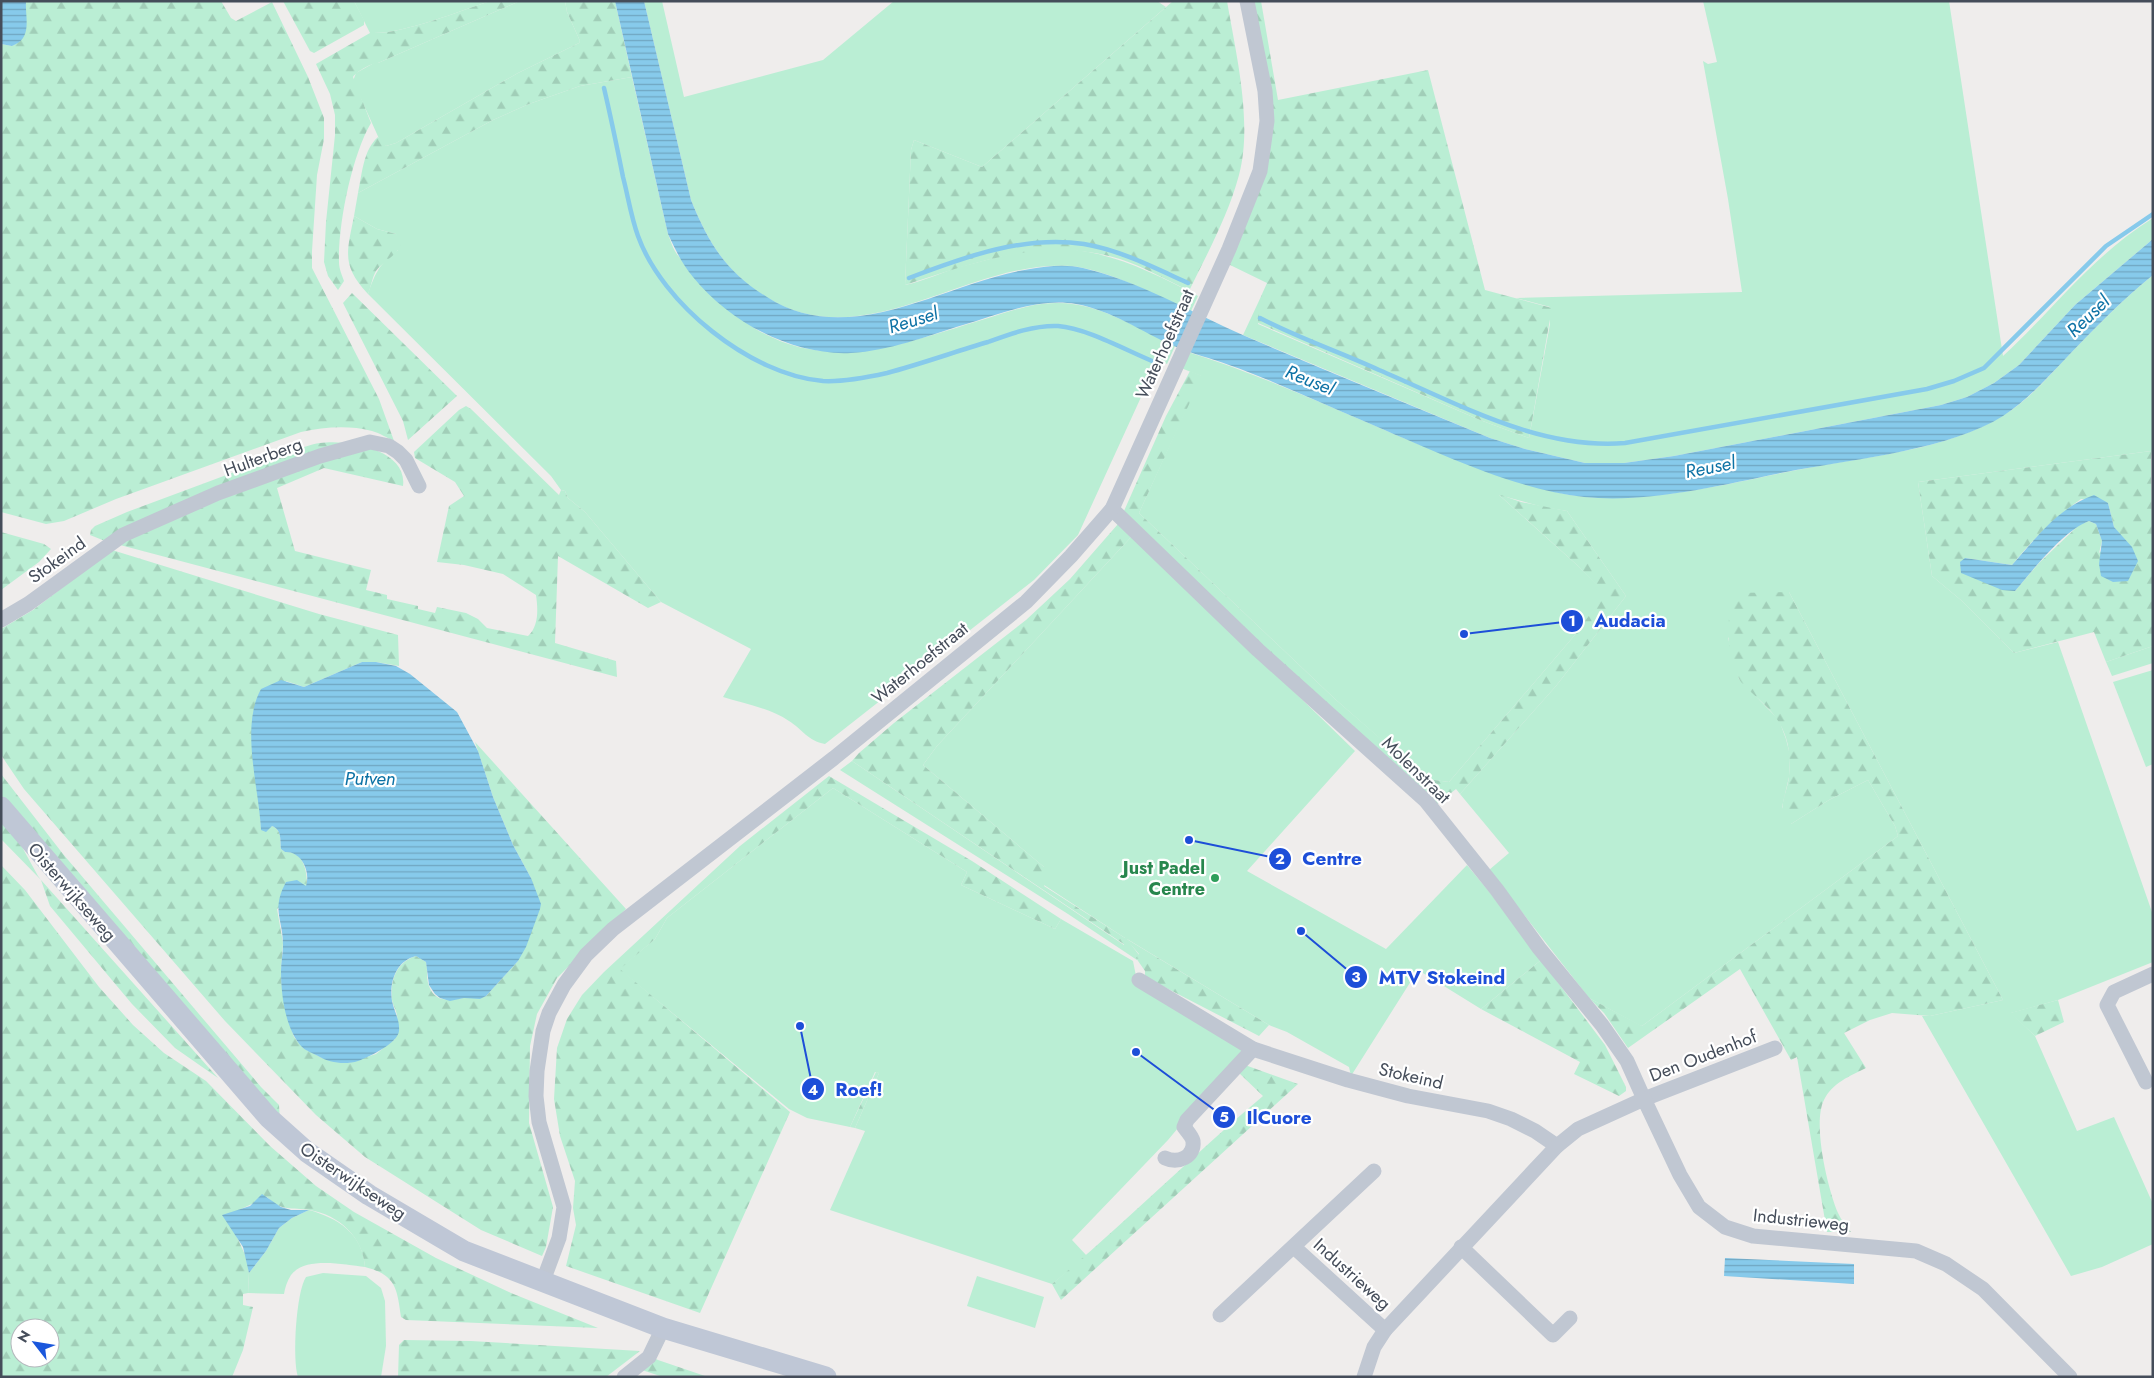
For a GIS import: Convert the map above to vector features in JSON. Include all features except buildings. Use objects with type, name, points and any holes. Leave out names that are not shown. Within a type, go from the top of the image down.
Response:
[{"type":"main road","name":"Oisterwijkseweg","points":[[1,807],[269,1118],[307,1152],[369,1196],[464,1251],[663,1328],[826,1377]]},
{"type":"street","name":"Waterhoefstraat","points":[[543,1281],[559,1238],[564,1206],[540,1122],[536,1096],[537,1071],[543,1031],[549,1013],[569,977],[586,955],[613,929],[834,758],[1026,602],[1071,556],[1112,509],[1253,193],[1260,171],[1267,121],[1265,91],[1247,1]]},
{"type":"street","name":"Hulterberg","points":[[109,545],[123,535],[218,493],[320,456],[370,442],[389,446],[398,452],[410,466],[419,486]]},
{"type":"street","name":"Molenstraat","points":[[1112,509],[1258,650],[1426,801],[1497,890],[1539,948],[1602,1025],[1628,1061],[1644,1099]]},
{"type":"street","name":"Stokeind","points":[[1,620],[28,604],[109,545]]},
{"type":"street","points":[[2146,1082],[2107,1005],[2114,992],[2153,974]]},
{"type":"street","name":"Stokeind","points":[[1139,980],[1253,1049],[1348,1080],[1408,1096],[1488,1111],[1519,1123],[1557,1146]]},
{"type":"street","name":"Den Oudenhof","points":[[1644,1099],[1775,1048]]},
{"type":"street","points":[[1165,1158],[1173,1162],[1182,1160],[1192,1149],[1193,1140],[1184,1127],[1187,1120],[1253,1049]]},
{"type":"street","name":"Industrieweg","points":[[1364,1377],[1374,1347],[1385,1330],[1557,1146],[1578,1129],[1644,1099],[1680,1175],[1699,1207],[1725,1227],[1753,1236],[1916,1251],[1939,1260],[1983,1289],[2070,1377]]},
{"type":"street","name":"Industrieweg","points":[[1220,1315],[1374,1171]]},
{"type":"street","name":"Industrieweg","points":[[1294,1247],[1385,1330]]},
{"type":"street","points":[[1461,1247],[1553,1335],[1570,1318]]},
{"type":"street","points":[[624,1377],[649,1357],[663,1328]]},
{"type":"green space","points":[[26,1],[221,1],[231,18],[236,21],[272,2],[308,77],[324,118],[324,139],[317,175],[312,268],[379,399],[394,441],[375,432],[363,429],[336,427],[310,430],[116,499],[64,521],[46,524],[1,512],[1,44],[12,46],[20,41]]},
{"type":"green space","points":[[283,1],[354,1],[364,20],[364,25],[314,53],[310,51]]},
{"type":"green space","points":[[354,1],[490,1],[413,26],[383,33],[370,33]]},
{"type":"green space","points":[[490,1],[520,1],[375,63],[358,72],[353,77],[371,123],[352,171],[344,210],[339,246],[339,265],[344,281],[338,290],[328,276],[324,262],[335,115],[330,94],[316,64],[370,33],[383,33],[413,26]]},
{"type":"green space","points":[[520,1],[565,1],[567,12],[580,41],[579,43],[518,73],[396,143],[386,146],[381,143],[353,81],[356,73],[374,63],[378,63]]},
{"type":"green space","points":[[565,1],[615,1],[632,77],[580,86],[529,104],[493,120],[358,193],[366,156],[373,142],[378,137],[386,146],[396,143],[518,73],[579,43],[580,41],[567,12]]},
{"type":"green space","points":[[644,1],[662,1],[684,97],[823,60],[894,1],[1157,1],[1166,7],[982,167],[914,140],[911,150],[905,285],[963,266],[1017,253],[1035,250],[1078,250],[1120,260],[1159,276],[1198,296],[1191,311],[1100,272],[1070,266],[1031,268],[993,277],[879,313],[841,317],[803,313],[766,297],[740,277],[720,256],[691,200]]},
{"type":"green space","points":[[1173,1],[1227,1],[1242,88],[1244,111],[1243,155],[1239,175],[1217,234],[1189,291],[1120,259],[1064,250],[1011,255],[958,268],[905,285],[911,150],[914,140],[982,167]]},
{"type":"green space","points":[[1254,1],[1261,1],[1278,100],[1428,70],[1485,290],[1552,308],[1529,438],[1480,420],[1258,323],[1258,303],[1267,283],[1228,264],[1263,179]]},
{"type":"green space","points":[[1703,1],[1949,1],[2003,356],[2092,266],[2131,233],[2153,218],[2153,239],[2075,305],[2019,365],[1994,383],[1967,397],[1941,405],[1674,456],[1624,463],[1585,463],[1525,449],[1490,438],[1243,335],[1258,303],[1258,324],[1480,420],[1529,438],[1550,324],[1550,307],[1516,298],[1742,292],[1728,199],[1703,61],[1708,64],[1717,62]]},
{"type":"green space","points":[[632,77],[668,234],[674,250],[691,270],[754,328],[783,342],[812,350],[840,352],[869,350],[927,337],[1021,308],[1059,303],[1089,307],[1104,312],[1175,346],[1167,364],[1158,360],[1078,535],[1034,580],[825,744],[810,738],[794,724],[774,713],[723,697],[751,649],[661,602],[585,512],[568,498],[565,491],[561,490],[551,476],[368,294],[379,269],[398,250],[396,234],[377,229],[354,216],[358,193],[493,120],[529,104],[580,86]]},
{"type":"green space","points":[[354,216],[377,229],[396,234],[401,242],[398,250],[376,271],[368,294],[353,275],[348,258],[349,239]]},
{"type":"green space","points":[[2153,275],[2153,465],[2151,451],[1918,482],[1932,576],[1962,601],[2014,653],[2058,642],[2153,915],[2153,962],[2058,1000],[2011,1013],[2035,1036],[2077,1131],[2114,1117],[2153,1204],[2153,1244],[2102,1267],[2071,1276],[1922,1016],[1930,1016],[2003,1000],[1789,592],[1728,638],[1739,679],[1779,720],[1786,739],[1790,755],[1789,777],[1782,807],[1791,824],[1829,800],[1868,780],[1895,826],[1898,836],[1642,1026],[1589,998],[1489,870],[1509,853],[1460,794],[1556,686],[1626,596],[1567,511],[1543,507],[1499,495],[1577,565],[1606,594],[1574,636],[1449,782],[1426,779],[1335,699],[1139,513],[1201,376],[1181,368],[1188,352],[1259,377],[1399,436],[1526,484],[1586,497],[1642,497],[1700,489],[1910,450],[1934,444],[1981,427],[2002,416],[2029,396],[2109,314]]},
{"type":"green space","points":[[352,293],[457,396],[408,440],[403,421],[343,303]]},
{"type":"green space","points":[[1190,371],[1202,376],[1139,513],[1335,699],[1427,779],[1449,782],[1574,636],[1605,594],[1577,565],[1498,494],[1521,502],[1567,511],[1626,596],[1556,686],[1460,794],[1456,789],[1436,805],[1278,661],[1124,511],[1166,416]]},
{"type":"green space","points":[[466,406],[559,495],[561,490],[565,491],[568,498],[585,512],[661,602],[648,608],[558,556],[555,643],[616,661],[617,677],[105,541],[90,535],[91,530],[95,526],[127,512],[294,450],[310,445],[332,442],[359,445],[374,449],[396,463],[402,473],[403,486],[324,468],[277,488],[295,551],[371,570],[366,590],[387,595],[387,599],[418,606],[418,609],[435,613],[437,607],[466,613],[478,619],[487,628],[528,636],[536,622],[536,595],[503,574],[464,565],[437,562],[449,506],[464,496],[455,482],[415,458],[414,452],[459,410]]},
{"type":"green space","points":[[2151,451],[2153,646],[2106,662],[2094,632],[2014,653],[1962,601],[1932,576],[1918,482]],"holes":[[[2081,499],[2108,503],[2114,527],[2120,535],[2099,553],[2102,541],[2096,524],[2089,521],[2080,524],[2039,563],[2015,591],[1965,558],[2012,565],[2044,530]]]},
{"type":"green space","points":[[1118,524],[1133,535],[937,746],[923,765],[1044,867],[1046,882],[1044,886],[1125,938],[1269,1025],[1259,1036],[1145,977],[1145,971],[1136,958],[1139,954],[1126,939],[1125,945],[852,761],[894,723],[1026,620],[1070,579]]},
{"type":"green space","points":[[1,532],[44,544],[51,549],[39,562],[1,590]]},
{"type":"green space","points":[[1133,535],[1355,751],[1247,871],[1386,949],[1467,865],[1541,960],[1481,1009],[1418,970],[1351,1076],[1349,1067],[1287,1032],[1269,1025],[1127,939],[1139,955],[1137,960],[1068,914],[840,770],[852,761],[1124,945],[1125,938],[1044,885],[1044,867],[923,765],[937,746]]},
{"type":"green space","points":[[112,550],[319,614],[398,635],[399,666],[376,662],[362,662],[304,687],[286,681],[260,803],[261,830],[272,826],[275,828],[280,835],[281,849],[285,852],[296,854],[305,867],[307,885],[277,909],[283,943],[282,989],[294,1037],[303,1048],[322,1058],[348,1063],[376,1054],[395,1039],[397,1013],[392,1000],[393,979],[404,963],[416,956],[426,962],[428,983],[432,991],[439,998],[448,1000],[486,996],[518,961],[531,878],[513,845],[493,797],[475,742],[626,909],[557,978],[537,1014],[530,1046],[529,1123],[553,1207],[546,1247],[542,1256],[481,1230],[365,1157],[316,1115],[225,1021],[24,789],[1,755],[1,629],[33,610]]},
{"type":"green space","points":[[1789,592],[2003,1000],[1930,1016],[1892,1013],[1870,1020],[1844,1033],[1866,1068],[1842,1081],[1827,1094],[1821,1111],[1820,1124],[1823,1156],[1830,1189],[1839,1216],[1851,1232],[1827,1232],[1797,1057],[1791,1060],[1740,969],[1628,1048],[1604,1013],[1589,998],[1642,1026],[1898,836],[1895,826],[1868,780],[1829,800],[1791,824],[1788,824],[1784,819],[1782,807],[1790,767],[1786,738],[1774,714],[1739,679],[1732,658],[1728,631],[1735,593]]},
{"type":"green space","points":[[2153,646],[2153,663],[2112,676],[2106,662]]},
{"type":"green space","points":[[2153,670],[2153,764],[2146,767],[2113,682]]},
{"type":"green space","points":[[1,774],[63,854],[261,1087],[279,1105],[280,1122],[54,860],[1,795]]},
{"type":"green space","points":[[829,776],[972,861],[1061,919],[1055,929],[961,885],[967,872],[833,788],[667,918],[655,939],[620,969],[790,1112],[700,1313],[566,1266],[576,1225],[573,1208],[575,1181],[560,1136],[554,1099],[557,1048],[567,1019],[582,995],[604,972],[740,846]]},
{"type":"green space","points":[[833,788],[967,872],[961,885],[1055,929],[1061,919],[1133,961],[1138,986],[1243,1050],[1168,1140],[1072,1240],[1087,1256],[1052,1284],[830,1210],[865,1131],[855,1128],[879,1073],[875,1072],[850,1127],[807,1118],[789,1109],[619,969],[655,939],[667,918]]},
{"type":"green space","points":[[1,817],[16,836],[41,880],[1,839]]},
{"type":"green space","points":[[1,865],[25,890],[99,987],[133,1025],[164,1053],[206,1081],[270,1146],[316,1186],[354,1212],[436,1258],[511,1293],[598,1328],[406,1320],[401,1317],[398,1298],[393,1284],[383,1274],[365,1267],[360,1246],[348,1229],[340,1222],[321,1213],[282,1207],[267,1197],[239,1210],[235,1233],[247,1259],[249,1273],[248,1293],[243,1294],[243,1305],[253,1307],[243,1350],[232,1377],[1,1377]]},
{"type":"green space","points":[[41,880],[218,1078],[175,1048],[132,1004],[50,906]]},
{"type":"green space","points":[[1541,960],[1605,1045],[1626,1087],[1626,1091],[1619,1096],[1574,1074],[1580,1062],[1481,1009]]},
{"type":"green space","points":[[2058,1000],[2064,1022],[2035,1036],[2010,1013]]},
{"type":"green space","points":[[1245,1065],[1298,1084],[1061,1300],[1052,1284],[1263,1096],[1238,1072]]},
{"type":"green space","points":[[876,1072],[879,1073],[855,1128],[850,1127]]},
{"type":"green space","points":[[309,1210],[330,1218],[347,1229],[359,1245],[365,1267],[326,1263],[306,1265],[291,1275],[284,1294],[248,1293],[249,1273],[266,1251],[279,1228],[292,1218]]},
{"type":"green space","points":[[323,1273],[366,1276],[381,1288],[385,1301],[386,1346],[381,1377],[298,1377],[295,1342],[300,1297],[306,1277]]},
{"type":"green space","points":[[977,1276],[1044,1297],[1035,1328],[967,1306]]},
{"type":"green space","points":[[404,1340],[471,1341],[640,1351],[606,1377],[398,1377],[399,1345]]},
{"type":"green space","points":[[656,1359],[708,1377],[663,1377],[642,1370]]},
{"type":"water","points":[[1,1],[26,1],[27,21],[25,33],[19,43],[12,46],[1,44]]},
{"type":"water","name":"Reusel","points":[[615,1],[644,1],[691,200],[720,256],[740,277],[767,297],[799,312],[831,317],[864,315],[898,308],[997,276],[1043,267],[1070,266],[1083,268],[1145,289],[1245,336],[1490,438],[1525,449],[1585,463],[1624,463],[1674,456],[1941,405],[1967,397],[1994,383],[2019,365],[2075,305],[2153,239],[2153,275],[2110,314],[2021,403],[2003,416],[1957,437],[1931,445],[1875,457],[1663,495],[1610,498],[1557,493],[1529,486],[1473,467],[1263,378],[1174,346],[1102,311],[1076,304],[1062,302],[1019,308],[894,346],[865,352],[829,352],[807,349],[764,333],[744,322],[708,293],[685,267],[668,234]]},
{"type":"water","points":[[2094,495],[2108,503],[2114,527],[2132,547],[2138,561],[2128,581],[2113,582],[2101,576],[2099,564],[2102,541],[2096,524],[2089,521],[2069,533],[2059,542],[2039,562],[2015,591],[2002,590],[1961,573],[1960,562],[1965,558],[2012,565],[2039,534],[2059,515],[2081,500]]},
{"type":"water","name":"Putven","points":[[362,662],[376,662],[396,666],[410,674],[457,712],[478,751],[493,797],[513,845],[531,878],[541,904],[526,947],[518,961],[486,996],[480,999],[464,998],[450,1001],[440,998],[429,985],[426,962],[416,956],[403,962],[395,973],[391,994],[398,1019],[399,1031],[397,1036],[388,1045],[369,1056],[358,1061],[343,1063],[332,1062],[302,1047],[296,1040],[285,1011],[281,980],[283,936],[278,907],[279,900],[286,882],[297,880],[306,886],[307,874],[300,858],[281,849],[280,835],[275,828],[272,826],[266,832],[261,830],[251,739],[255,704],[261,689],[281,680],[304,687]]},
{"type":"water","points":[[262,1194],[281,1207],[291,1210],[309,1210],[292,1218],[279,1228],[266,1251],[249,1273],[243,1247],[222,1215],[250,1206]]},
{"type":"water","points":[[1725,1258],[1854,1264],[1854,1284],[1724,1276]]},
{"type":"waterway","points":[[604,88],[633,221],[650,261],[667,286],[688,310],[712,331],[739,350],[767,365],[795,376],[823,381],[855,379],[880,375],[1022,331],[1049,326],[1082,331],[1157,363]]},
{"type":"waterway","points":[[1260,318],[1499,422],[1529,432],[1561,439],[1593,443],[1625,443],[1927,389],[1954,381],[1984,368],[2106,246],[2153,214]]},
{"type":"waterway","points":[[909,278],[995,250],[1017,245],[1062,242],[1084,244],[1111,251],[1137,260],[1188,283]]},
{"type":"place","name":"Audacia","points":[[1464,634]]},
{"type":"place","name":"Centre","points":[[1189,840]]},
{"type":"place","name":"Just Padel Centre","points":[[1215,878]]},
{"type":"place","name":"MTV Stokeind","points":[[1301,931]]},
{"type":"place","name":"Roef!","points":[[800,1026]]},
{"type":"place","name":"IlCuore","points":[[1136,1052]]}]
